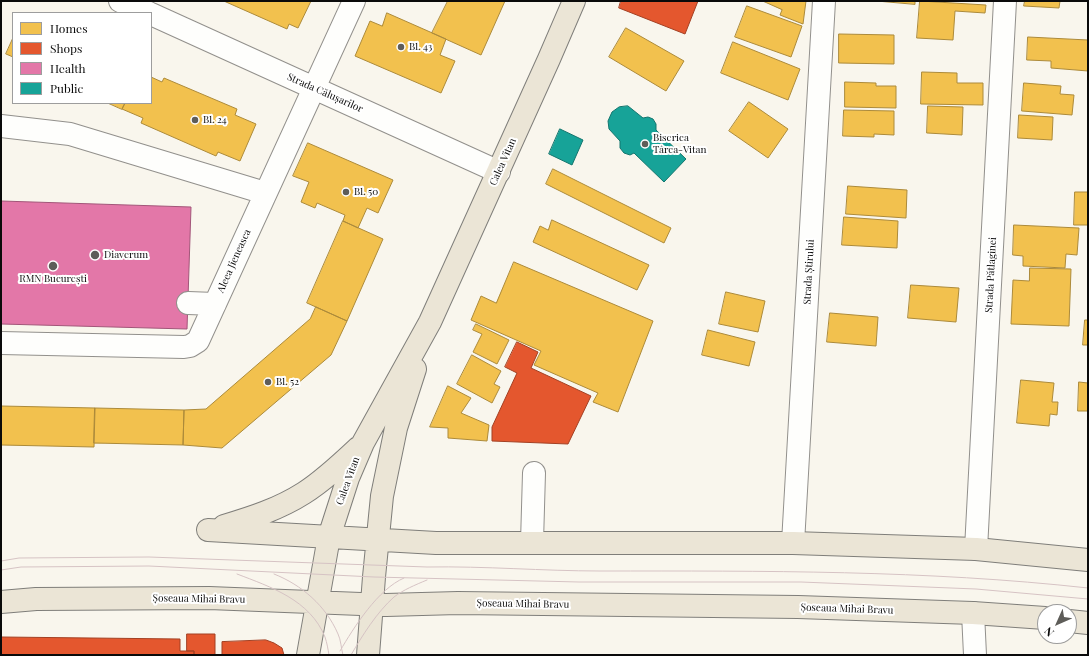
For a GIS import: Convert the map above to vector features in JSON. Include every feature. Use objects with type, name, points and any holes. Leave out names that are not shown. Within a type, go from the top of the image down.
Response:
[{"type":"main road","name":"Calea Vitan","points":[[308,655],[329,537],[348,478],[363,443],[430,322],[499,172],[574,1]]},
{"type":"main road","name":"Calea Vitan","points":[[368,655],[371,604],[382,496],[396,428],[430,322]]},
{"type":"main road","points":[[363,443],[343,462],[304,493],[279,507],[208,530],[436,543],[794,543],[976,549],[1088,560]]},
{"type":"main road","name":"Șoseaua Mihai Bravu","points":[[1,602],[36,599],[209,598],[371,604],[458,603],[798,607],[973,613],[1037,617]]},
{"type":"main road","points":[[1077,622],[1088,623]]},
{"type":"street","name":"Strada Călușarilor","points":[[120,1],[148,12]]},
{"type":"street","name":"Aleea Jieneasca","points":[[1,343],[184,347],[190,346],[198,341],[354,1]]},
{"type":"street","name":"Strada Știrului","points":[[794,543],[824,1]]},
{"type":"street","name":"Strada Pătlaginei","points":[[976,549],[1005,1]]},
{"type":"street","name":"Strada Călușarilor","points":[[152,14],[499,172]]},
{"type":"street","points":[[1,126],[70,134],[265,193]]},
{"type":"street","points":[[188,303],[215,304]]},
{"type":"street","points":[[532,542],[534,473]]},
{"type":"street","points":[[973,613],[975,655]]},
{"type":"building: Homes","points":[[311,1],[298,28],[289,24],[287,29],[226,2]]},
{"type":"building: Homes","points":[[448,1],[505,1],[481,55],[432,33]]},
{"type":"building: Homes","points":[[763,1],[806,1],[803,24],[780,15],[782,10]]},
{"type":"building: Homes","points":[[877,1],[915,1],[915,4]]},
{"type":"building: Homes","points":[[920,1],[986,5],[985,13],[955,11],[953,40],[917,38]]},
{"type":"building: Homes","points":[[1025,1],[1060,1],[1059,8],[1024,6]]},
{"type":"building: Homes","points":[[747,6],[802,26],[791,57],[735,37]]},
{"type":"building: Homes","name":"Bl. 43","points":[[387,13],[446,39],[440,55],[455,61],[441,93],[355,56],[370,21],[382,26]]},
{"type":"building: Homes","points":[[626,28],[684,61],[666,91],[609,57]]},
{"type":"building: Homes","points":[[839,34],[894,35],[894,64],[839,63]]},
{"type":"building: Homes","points":[[1028,37],[1088,40],[1088,71],[1051,68],[1051,61],[1027,60]]},
{"type":"building: Homes","points":[[12,40],[12,57],[6,54]]},
{"type":"building: Homes","points":[[733,42],[800,69],[788,100],[721,73]]},
{"type":"building: Homes","points":[[922,72],[957,73],[957,83],[983,83],[983,105],[921,104]]},
{"type":"building: Homes","name":"Bl. 24","points":[[152,77],[162,82],[164,78],[237,109],[235,115],[256,124],[240,161],[218,152],[216,156],[141,123],[143,118],[122,109],[124,104],[152,104]]},
{"type":"building: Homes","points":[[845,82],[876,83],[876,86],[896,86],[896,108],[845,107]]},
{"type":"building: Homes","points":[[1024,83],[1061,86],[1060,94],[1074,95],[1072,115],[1022,111]]},
{"type":"building: Homes","points":[[749,102],[788,129],[768,158],[729,131]]},
{"type":"building: Homes","points":[[110,104],[124,104],[122,109]]},
{"type":"building: Homes","points":[[928,106],[963,107],[962,135],[927,133]]},
{"type":"building: Homes","points":[[844,110],[894,111],[894,135],[874,134],[874,137],[843,136]]},
{"type":"building: Homes","points":[[1019,115],[1053,117],[1052,140],[1018,138]]},
{"type":"building: Homes","name":"Bl. 50","points":[[308,143],[393,180],[378,213],[367,208],[358,228],[343,221],[345,215],[317,203],[315,208],[301,202],[309,182],[293,176]]},
{"type":"building: Homes","points":[[553,169],[671,228],[664,243],[546,184]]},
{"type":"building: Homes","points":[[848,186],[907,190],[906,218],[846,214]]},
{"type":"building: Homes","points":[[1075,192],[1088,192],[1088,225],[1074,225]]},
{"type":"building: Homes","points":[[844,217],[898,221],[897,248],[842,245]]},
{"type":"building: Homes","points":[[552,220],[649,265],[637,290],[533,242],[540,226],[548,230]]},
{"type":"building: Homes","points":[[343,221],[383,239],[347,321],[307,303]]},
{"type":"building: Homes","points":[[1014,225],[1079,228],[1077,255],[1066,254],[1065,268],[1023,266],[1023,256],[1013,255]]},
{"type":"building: Homes","points":[[514,262],[653,321],[618,412],[593,402],[598,393],[534,365],[541,351],[471,320],[481,296],[496,303]]},
{"type":"building: Homes","points":[[1030,268],[1071,269],[1069,326],[1011,324],[1013,280],[1029,281]]},
{"type":"building: Homes","points":[[911,285],[959,288],[956,322],[908,318]]},
{"type":"building: Homes","points":[[726,292],[765,301],[758,332],[719,324]]},
{"type":"building: Homes","name":"Bl. 52","points":[[316,307],[347,321],[331,355],[222,448],[183,445],[184,410],[206,409],[310,319]]},
{"type":"building: Homes","points":[[830,313],[878,317],[876,346],[827,342]]},
{"type":"building: Homes","points":[[1085,320],[1088,320],[1088,345],[1083,345]]},
{"type":"building: Homes","points":[[476,324],[509,340],[497,364],[473,352],[482,334],[473,330]]},
{"type":"building: Homes","points":[[708,330],[755,342],[749,366],[702,355]]},
{"type":"building: Homes","points":[[472,355],[501,371],[494,384],[500,387],[492,403],[457,384]]},
{"type":"building: Homes","points":[[1021,380],[1054,383],[1052,402],[1058,402],[1057,415],[1050,414],[1049,426],[1017,423]]},
{"type":"building: Homes","points":[[1079,382],[1088,383],[1088,411],[1078,411]]},
{"type":"building: Homes","points":[[448,386],[471,398],[461,413],[489,425],[487,441],[448,438],[448,428],[430,427]]},
{"type":"building: Homes","points":[[1,406],[95,408],[94,447],[1,445]]},
{"type":"building: Homes","points":[[95,408],[184,410],[183,445],[94,443]]},
{"type":"building: Shops","points":[[621,1],[698,1],[685,34],[619,8]]},
{"type":"building: Shops","points":[[517,342],[538,352],[531,368],[591,396],[568,444],[492,441],[492,427],[517,373],[505,367]]},
{"type":"building: Shops","points":[[187,634],[215,634],[215,655],[194,655],[194,651],[187,651]]},
{"type":"building: Shops","points":[[1,637],[180,639],[180,651],[194,651],[194,655],[1,655]]},
{"type":"building: Shops","points":[[266,640],[282,648],[284,655],[222,655],[222,642]]},
{"type":"building: Health","name":"Diaverum","points":[[1,201],[191,207],[187,329],[1,324]]},
{"type":"building: Public","name":"Biserica Târca-Vitan","points":[[628,106],[643,118],[648,117],[653,119],[656,124],[656,130],[686,159],[664,182],[634,153],[630,155],[624,153],[620,148],[620,141],[609,129],[608,121],[612,112],[619,107]]},
{"type":"building: Public","points":[[560,129],[583,140],[572,165],[549,154]]},
{"type":"tram line","points":[[1,561],[19,558],[149,557],[579,571],[844,573],[966,578],[1088,588]]},
{"type":"tram line","points":[[1,570],[21,567],[149,566],[374,577],[579,582],[801,582],[976,589],[1088,599]]},
{"type":"tram line","points":[[237,574],[276,590],[300,604],[310,613],[318,624],[325,637],[329,655]]},
{"type":"tram line","points":[[274,574],[303,590],[327,614],[340,639],[343,655]]},
{"type":"tram line","points":[[340,651],[352,631],[376,600],[394,583],[404,578]]},
{"type":"tram line","points":[[351,655],[370,624],[394,597],[401,592],[427,580]]},
{"type":"place","name":"Bl. 43","points":[[401,47]]},
{"type":"place","name":"Bl. 24","points":[[195,120]]},
{"type":"place","name":"Biserica Târca-Vitan","points":[[645,144]]},
{"type":"place","name":"Bl. 50","points":[[346,192]]},
{"type":"place","name":"Diaverum","points":[[95,255]]},
{"type":"place","name":"RMN București","points":[[53,266]]},
{"type":"place","name":"Bl. 52","points":[[268,382]]}]
